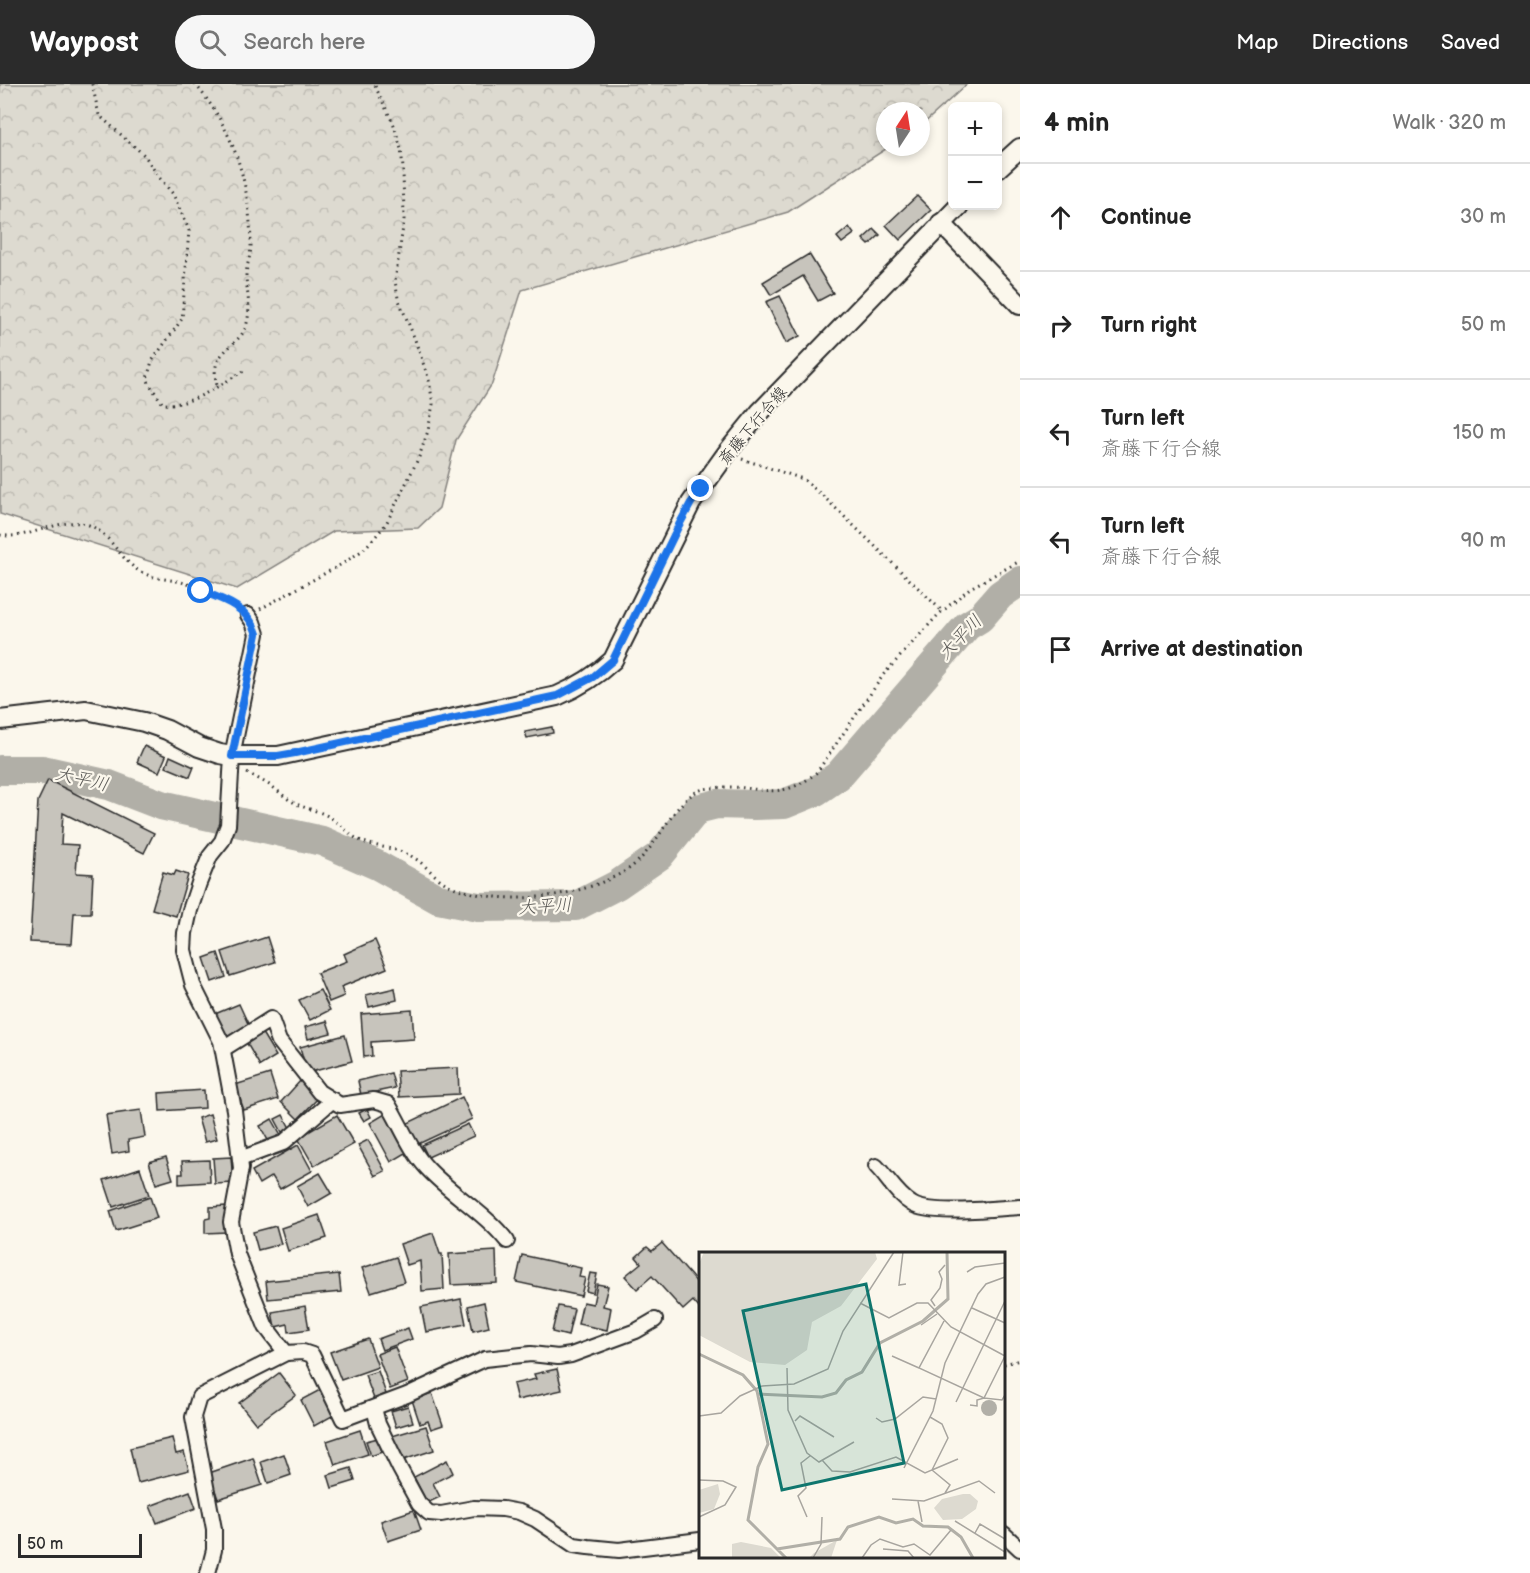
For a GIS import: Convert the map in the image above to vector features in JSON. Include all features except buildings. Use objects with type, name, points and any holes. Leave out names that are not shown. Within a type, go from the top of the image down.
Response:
[{"type":"main road","points":[[1002,164],[1020,148]]},
{"type":"main road","name":"斎藤下行合線","points":[[8,718],[86,710],[103,713],[144,722],[167,730],[231,762],[278,756],[557,696],[593,677],[613,660],[691,503],[729,450],[760,412],[955,210]]},
{"type":"main road","points":[[941,223],[1020,305]]},
{"type":"street","points":[[248,615],[257,634],[231,762],[228,825],[222,841],[210,856],[199,883],[186,926],[184,950],[194,986],[215,1026],[223,1049],[234,1110],[240,1159],[239,1181],[231,1222],[237,1254],[266,1327],[286,1353]]},
{"type":"street","points":[[223,1049],[271,1019],[279,1041],[319,1092],[340,1105],[374,1100],[388,1104],[417,1157],[495,1226],[507,1240]]},
{"type":"street","points":[[240,1159],[283,1143],[333,1100]]},
{"type":"street","points":[[876,1166],[902,1197],[914,1206],[940,1210],[1020,1207]]},
{"type":"street","points":[[208,1573],[214,1550],[214,1529],[193,1417],[199,1397],[286,1353],[303,1352],[312,1355],[343,1419],[374,1408],[485,1359],[531,1354],[558,1357],[571,1355],[636,1331],[655,1320]]},
{"type":"street","points":[[374,1408],[378,1424],[400,1468],[419,1504],[429,1513],[441,1514],[474,1508],[503,1509],[536,1519],[574,1545],[588,1547],[619,1550],[699,1540]]},
{"type":"street","points":[[1005,1535],[1020,1549]]},
{"type":"path","points":[[92,84],[99,115],[145,156],[173,194],[189,230],[182,319],[152,361],[147,379],[163,404],[174,405],[197,399],[243,371]]},
{"type":"path","points":[[195,84],[220,118],[233,142],[247,189],[251,248],[246,276],[250,300],[247,325],[221,354],[214,373],[218,385]]},
{"type":"path","points":[[0,535],[22,534],[69,522],[86,524],[101,530],[120,554],[139,572],[183,583],[220,598],[248,615],[342,564],[363,550],[386,524],[419,457],[428,431],[433,404],[429,380],[398,298],[395,281],[404,220],[404,168],[394,125],[374,84]]},
{"type":"path","points":[[729,450],[742,459],[803,480],[823,496],[942,611]]},
{"type":"path","points":[[231,762],[272,786],[294,803],[330,817],[360,840],[411,855],[433,874],[452,886],[505,898],[544,897],[577,890],[627,870],[643,858],[688,797],[698,791],[724,786],[772,792],[794,788],[807,781],[817,772],[884,674],[942,611],[970,588],[1020,561]]},
{"type":"path","points":[[1005,1365],[1020,1360]]},
{"type":"green space","points":[[0,84],[967,84],[930,118],[930,102],[876,102],[876,155],[788,212],[522,290],[492,384],[456,440],[439,508],[418,528],[334,531],[237,589],[0,514]]},
{"type":"waterway","name":"大平川","points":[[0,770],[42,770],[109,785],[161,805],[322,841],[377,865],[438,899],[478,907],[576,906],[617,885],[659,856],[697,809],[717,804],[784,804],[816,791],[838,776],[967,626],[980,618],[1000,595],[1020,581]]},
{"type":"route","points":[[201,591],[220,598],[248,615],[257,634],[232,756],[278,756],[295,753],[557,696],[593,677],[613,660],[679,525],[701,489]]}]
